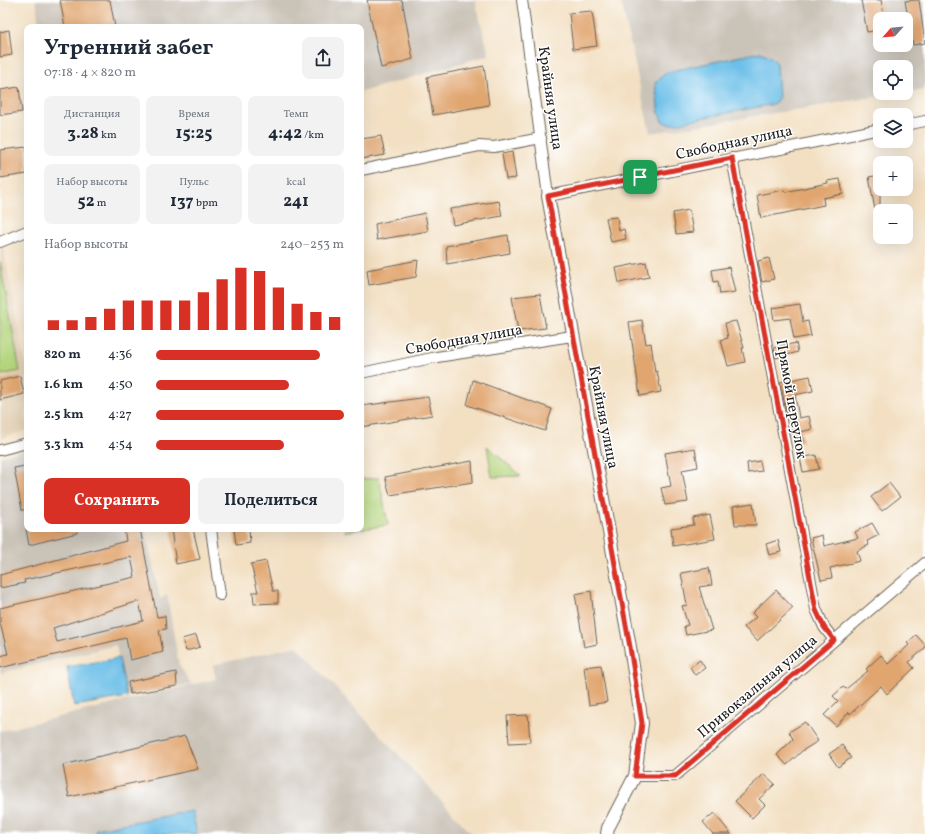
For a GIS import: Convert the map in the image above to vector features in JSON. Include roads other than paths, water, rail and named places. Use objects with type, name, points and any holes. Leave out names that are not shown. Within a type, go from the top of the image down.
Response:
[{"type":"street","name":"Крайняя улица","points":[[522,0],[548,196],[572,336],[630,647],[642,723],[635,776],[608,828],[607,834]]},
{"type":"street","points":[[913,124],[925,121]]},
{"type":"street","name":"Свободная улица","points":[[548,196],[873,130]]},
{"type":"street","points":[[364,169],[479,146],[494,147],[541,138]]},
{"type":"street","name":"Прямой переулок","points":[[732,158],[816,610],[824,627],[834,640]]},
{"type":"street","points":[[0,242],[24,232]]},
{"type":"street","name":"Свободная улица","points":[[364,372],[437,357],[572,336]]},
{"type":"street","points":[[0,450],[24,444]]},
{"type":"street","points":[[211,532],[220,595]]},
{"type":"street","name":"Привокзальная улица","points":[[635,776],[675,776],[925,563]]},
{"type":"water","points":[[760,52],[770,56],[777,63],[779,97],[774,104],[682,123],[668,124],[662,121],[659,113],[655,83],[667,72]]},
{"type":"water","points":[[119,658],[127,697],[74,706],[67,667]]},
{"type":"water","points":[[192,811],[197,834],[96,834],[96,829]]}]
